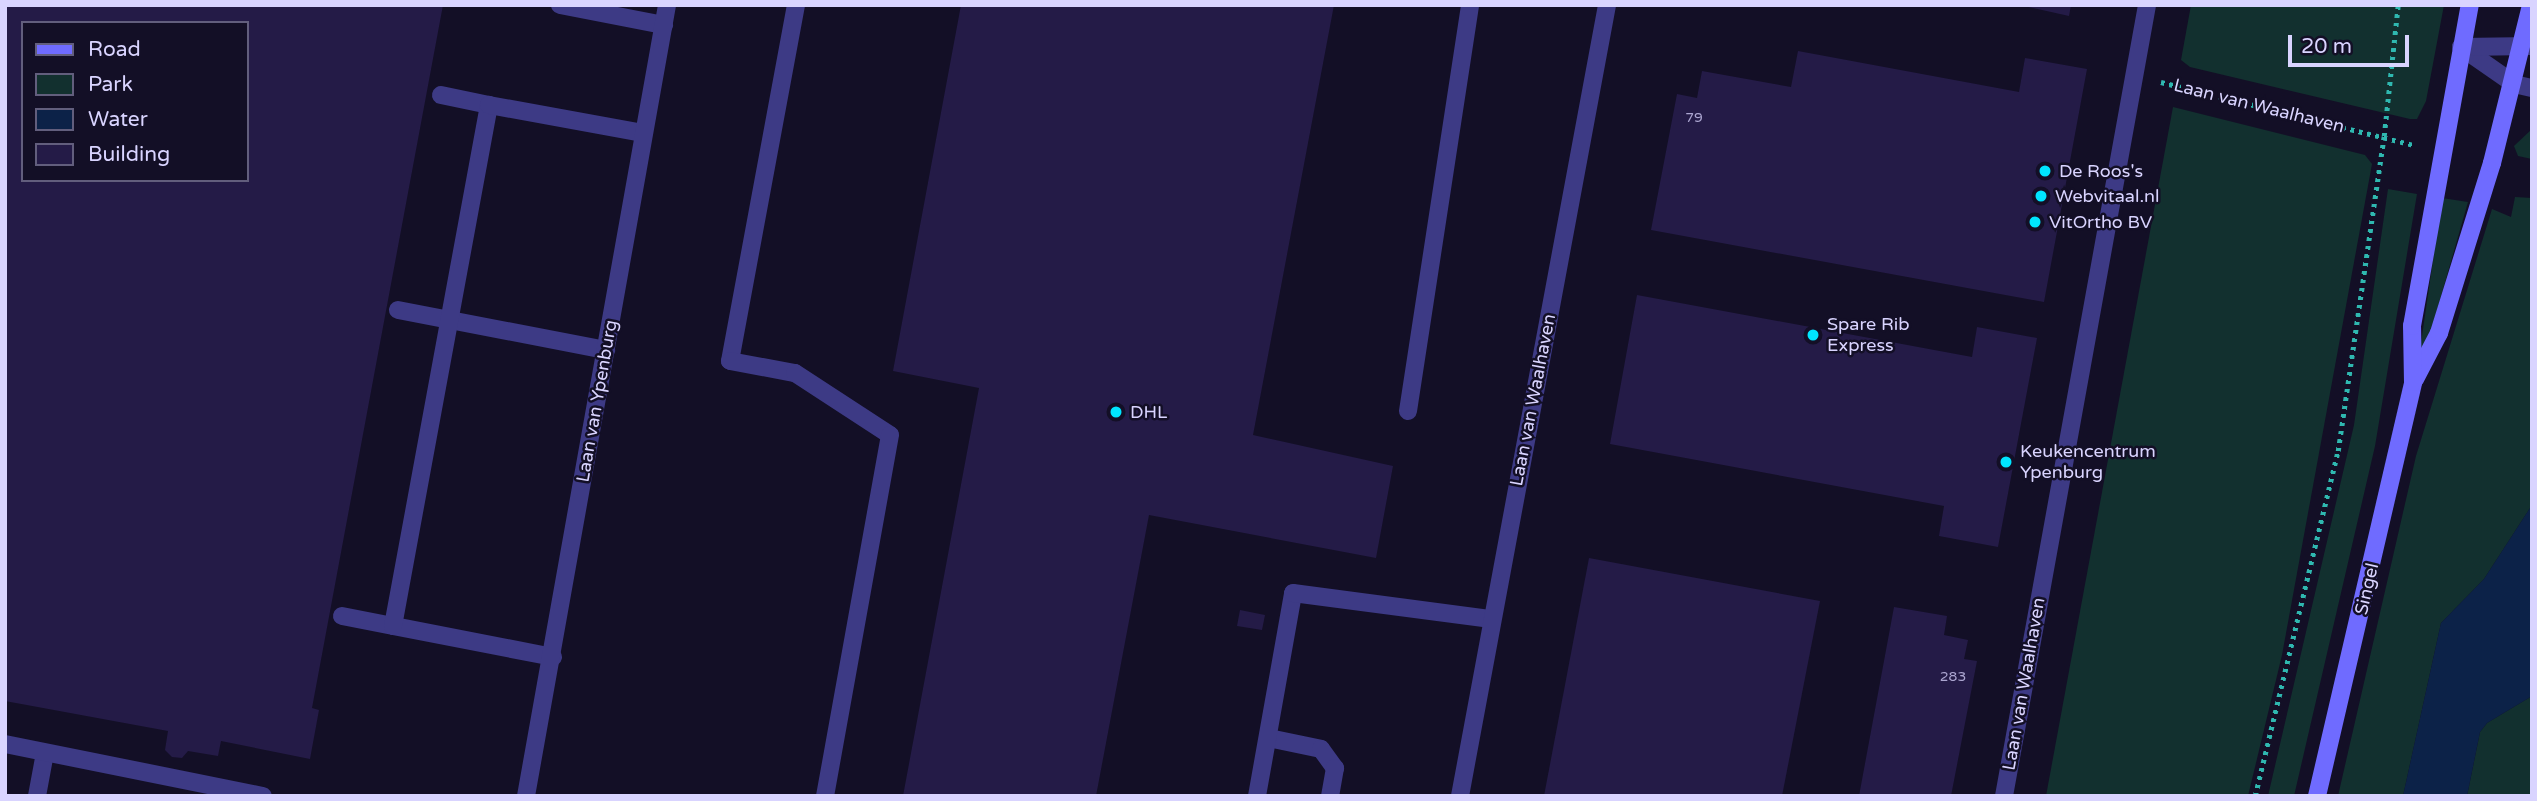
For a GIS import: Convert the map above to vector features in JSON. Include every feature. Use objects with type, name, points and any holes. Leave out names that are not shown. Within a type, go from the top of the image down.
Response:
[{"type":"main road","name":"Singel","points":[[2317,796],[2413,382],[2412,326],[2470,5]]},
{"type":"main road","name":"Singel","points":[[2413,382],[2439,333],[2523,86],[2531,5]]},
{"type":"street","points":[[560,5],[664,25]]},
{"type":"street","name":"Laan van Ypenburg","points":[[526,796],[667,5]]},
{"type":"street","points":[[796,5],[730,361],[795,373],[890,435],[825,796]]},
{"type":"street","points":[[1408,411],[1470,5]]},
{"type":"street","name":"Laan van Waalhaven","points":[[1460,796],[1607,5]]},
{"type":"street","name":"Laan van Waalhaven","points":[[2004,796],[2147,5]]},
{"type":"street","points":[[2461,47],[2528,45]]},
{"type":"street","points":[[2461,47],[2523,86]]},
{"type":"street","points":[[442,95],[643,133]]},
{"type":"street","points":[[393,626],[489,105]]},
{"type":"street","points":[[398,310],[606,349]]},
{"type":"street","points":[[1258,796],[1293,593],[1491,619]]},
{"type":"street","points":[[342,616],[552,657]]},
{"type":"street","points":[[1269,738],[1321,749],[1335,768],[1330,796]]},
{"type":"street","points":[[5,744],[263,796]]},
{"type":"street","points":[[37,796],[45,752]]},
{"type":"path","points":[[2255,796],[2338,451],[2384,136],[2398,5]]},
{"type":"path","name":"Laan van Waalhaven","points":[[2133,76],[2384,136]]},
{"type":"green space","points":[[2191,5],[2444,5],[2426,101],[2417,119],[2410,119],[2190,67],[2181,60]]},
{"type":"green space","points":[[2173,107],[2365,155],[2372,164],[2282,655],[2248,796],[2046,796]]},
{"type":"green space","points":[[2532,129],[2532,159],[2518,156],[2514,146]]},
{"type":"green space","points":[[2388,189],[2417,194],[2375,446],[2294,796],[2268,796],[2354,425]]},
{"type":"green space","points":[[2515,197],[2532,198],[2532,505],[2484,579],[2441,623],[2403,796],[2338,796],[2416,456],[2492,209],[2511,217]]},
{"type":"green space","points":[[2442,198],[2468,202],[2427,345],[2420,350]]},
{"type":"green space","points":[[2532,696],[2532,796],[2467,796],[2480,732],[2487,723]]},
{"type":"water","points":[[2532,505],[2532,696],[2487,723],[2480,732],[2467,796],[2403,796],[2441,623],[2484,579]]},
{"type":"building","points":[[5,5],[443,5],[312,708],[319,710],[310,759],[221,741],[218,756],[188,751],[182,758],[172,757],[165,750],[168,731],[5,701]]},
{"type":"building","name":"DHL","points":[[961,5],[1334,5],[1253,435],[1393,466],[1376,558],[1149,515],[1096,796],[903,796],[979,388],[893,371]]},
{"type":"building","points":[[2019,5],[2071,5],[2069,16]]},
{"type":"building","points":[[1798,51],[2019,92],[2025,58],[2087,69],[2044,302],[1651,230],[1677,94],[1697,98],[1702,71],[1791,87]]},
{"type":"building","points":[[1637,295],[1972,357],[1977,327],[2037,338],[1998,547],[1939,536],[1944,506],[1610,444]]},
{"type":"building","points":[[1589,558],[1820,601],[1782,796],[1544,796]]},
{"type":"building","points":[[1894,607],[1947,616],[1944,635],[1968,640],[1964,659],[1977,661],[1951,796],[1859,796]]},
{"type":"building","points":[[1240,610],[1265,615],[1262,630],[1237,626]]},
{"type":"place","name":"De Roos's","points":[[2045,171]]},
{"type":"place","name":"Webvitaal.nl","points":[[2041,196]]},
{"type":"place","name":"VitOrtho BV","points":[[2035,222]]},
{"type":"place","name":"Spare Rib Express","points":[[1813,335]]},
{"type":"place","name":"DHL","points":[[1116,412]]},
{"type":"place","name":"Keukencentrum Ypenburg","points":[[2006,462]]}]
